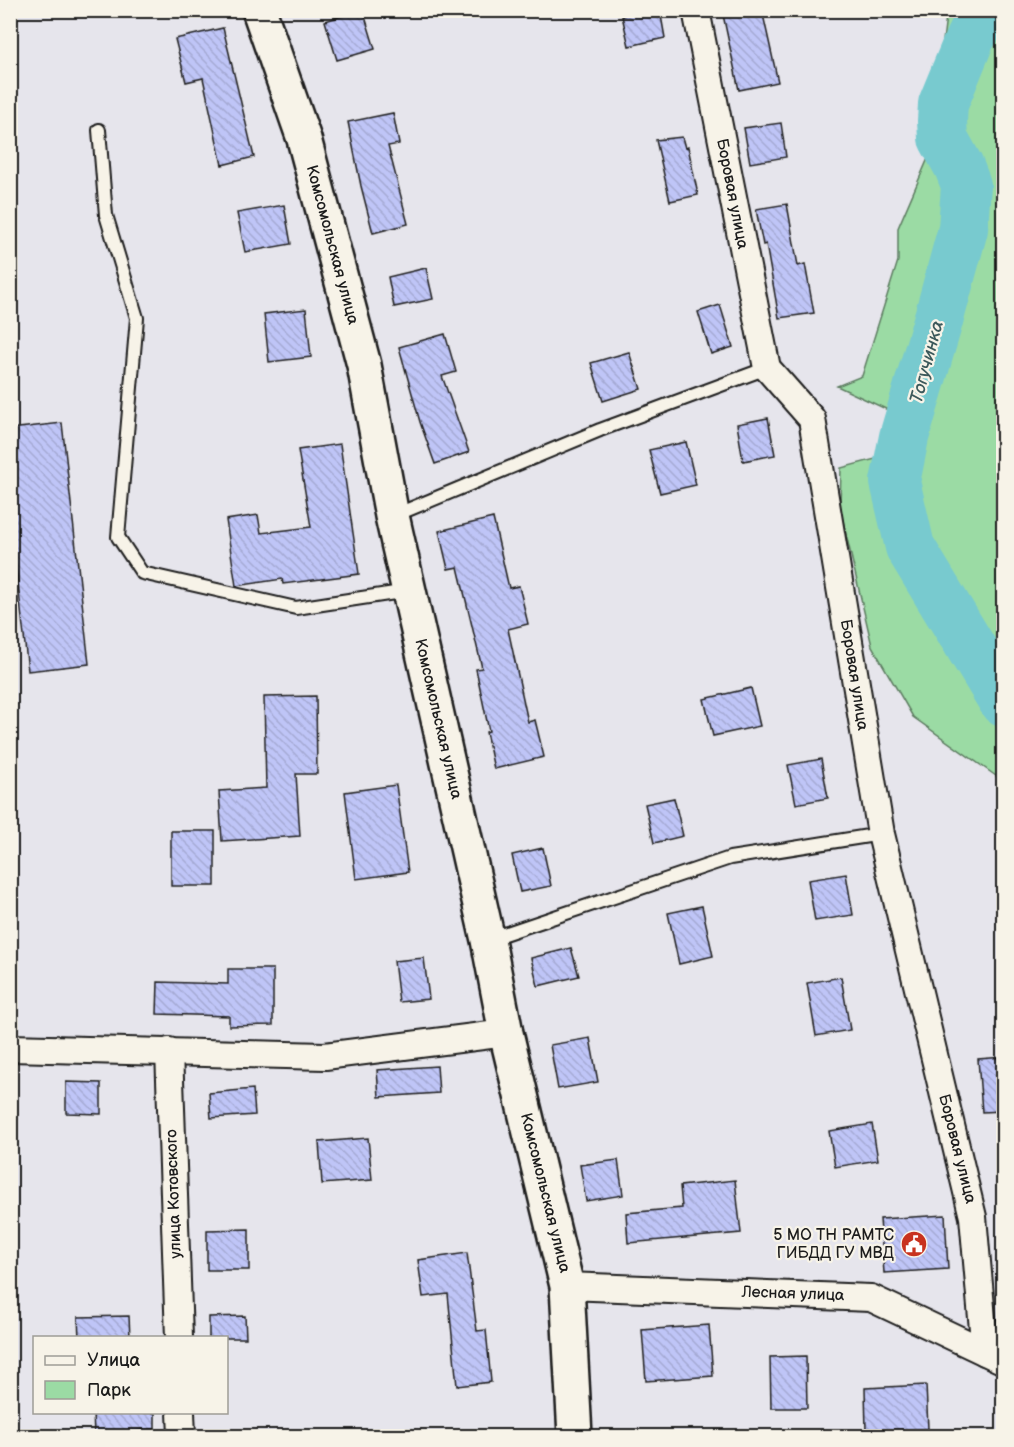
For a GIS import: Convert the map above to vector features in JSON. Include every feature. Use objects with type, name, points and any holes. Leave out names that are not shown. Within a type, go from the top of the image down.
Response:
[{"type":"main road","name":"Комсомольская улица","points":[[259,10],[304,139],[364,365],[392,516],[488,940],[506,1033],[567,1286],[575,1437]]},
{"type":"street","name":"Боровая улица","points":[[696,10],[767,368],[812,419],[881,834],[974,1217],[994,1357]]},
{"type":"street","points":[[10,1048],[325,1056],[506,1033]]},
{"type":"street","name":"улица Котовского","points":[[170,1051],[179,1336]]},
{"type":"street","name":"Лесная улица","points":[[567,1286],[871,1298],[994,1357]]},
{"type":"street","points":[[181,1414],[182,1437]]},
{"type":"lane","points":[[99,130],[106,215],[137,318],[118,537],[142,573],[296,608],[409,591]]},
{"type":"lane","points":[[392,516],[600,430],[767,368]]},
{"type":"lane","points":[[488,940],[730,858],[881,834]]},
{"type":"green space","points":[[950,11],[1003,11],[1004,772],[996,776],[913,717],[872,646],[840,508],[841,468],[887,456],[888,410],[837,386],[862,376],[898,261],[898,228],[929,156],[946,16]]},
{"type":"building","points":[[363,10],[375,49],[337,60],[325,21]]},
{"type":"building","points":[[660,10],[665,38],[629,46],[622,16]]},
{"type":"building","points":[[722,10],[762,10],[778,82],[739,90]]},
{"type":"building","points":[[223,28],[254,157],[222,165],[203,78],[186,82],[175,39]]},
{"type":"building","points":[[393,113],[399,144],[388,146],[408,224],[373,233],[348,122]]},
{"type":"building","points":[[781,123],[786,157],[750,163],[744,128]]},
{"type":"building","points":[[682,137],[685,148],[688,147],[698,195],[670,201],[656,140]]},
{"type":"building","points":[[787,204],[798,266],[805,264],[814,313],[779,318],[766,244],[763,245],[756,209]]},
{"type":"building","points":[[284,205],[291,244],[245,252],[237,213]]},
{"type":"building","points":[[426,268],[433,299],[394,307],[388,277]]},
{"type":"building","points":[[720,305],[733,347],[711,354],[698,312]]},
{"type":"building","points":[[306,309],[311,357],[269,362],[264,314]]},
{"type":"building","points":[[445,334],[456,372],[442,376],[469,452],[435,464],[420,422],[399,347]]},
{"type":"building","points":[[629,352],[641,389],[603,401],[591,363]]},
{"type":"building","points":[[768,418],[775,455],[743,461],[737,424]]},
{"type":"building","points":[[62,423],[89,664],[28,671],[10,514],[10,429]]},
{"type":"building","points":[[686,442],[696,485],[660,493],[649,450]]},
{"type":"building","points":[[340,444],[359,574],[283,584],[282,579],[236,586],[226,520],[258,515],[261,533],[311,527],[298,450]]},
{"type":"building","points":[[493,518],[509,588],[519,586],[528,624],[508,629],[528,722],[535,720],[544,757],[494,769],[486,732],[489,731],[476,669],[482,668],[458,567],[448,569],[439,531]]},
{"type":"building","points":[[751,688],[760,726],[713,736],[704,699]]},
{"type":"building","points":[[316,696],[317,774],[296,774],[300,836],[222,841],[219,791],[266,788],[264,697]]},
{"type":"building","points":[[821,759],[828,798],[796,804],[788,765]]},
{"type":"building","points":[[396,785],[408,872],[356,879],[345,792]]},
{"type":"building","points":[[674,798],[683,836],[654,843],[645,804]]},
{"type":"building","points":[[171,831],[215,831],[215,886],[171,886]]},
{"type":"building","points":[[543,848],[551,886],[520,892],[512,855]]},
{"type":"building","points":[[846,874],[853,915],[815,921],[808,880]]},
{"type":"building","points":[[702,906],[713,956],[679,964],[668,913]]},
{"type":"building","points":[[571,948],[579,976],[538,986],[531,958]]},
{"type":"building","points":[[424,958],[429,999],[399,1002],[394,961]]},
{"type":"building","points":[[228,969],[273,969],[273,1025],[229,1026],[229,1016],[157,1014],[158,982],[228,984]]},
{"type":"building","points":[[841,977],[850,1030],[816,1036],[807,983]]},
{"type":"building","points":[[590,1038],[598,1082],[558,1089],[550,1045]]},
{"type":"building","points":[[1004,1057],[1004,1111],[982,1112],[978,1059]]},
{"type":"building","points":[[437,1066],[439,1093],[379,1097],[377,1070]]},
{"type":"building","points":[[66,1082],[101,1083],[101,1114],[66,1113]]},
{"type":"building","points":[[253,1089],[255,1115],[211,1118],[209,1093]]},
{"type":"building","points":[[872,1124],[878,1160],[835,1167],[829,1131]]},
{"type":"building","points":[[368,1138],[372,1180],[322,1184],[319,1142]]},
{"type":"building","points":[[618,1160],[623,1195],[586,1201],[580,1165]]},
{"type":"building","points":[[735,1180],[741,1233],[628,1243],[626,1213],[682,1208],[680,1186]]},
{"type":"building","name":"5 МО ТН РАМТС ГИБДД ГУ МВД","points":[[945,1215],[948,1269],[884,1273],[880,1219]]},
{"type":"building","points":[[249,1229],[249,1270],[207,1270],[207,1230]]},
{"type":"building","points":[[467,1253],[477,1331],[486,1330],[491,1382],[457,1386],[448,1294],[423,1297],[418,1260]]},
{"type":"building","points":[[129,1316],[130,1336],[79,1336],[78,1317]]},
{"type":"building","points":[[245,1316],[246,1338],[209,1336],[209,1317]]},
{"type":"building","points":[[709,1325],[713,1376],[646,1381],[642,1330]]},
{"type":"building","points":[[806,1356],[807,1408],[771,1408],[770,1357]]},
{"type":"building","points":[[926,1385],[928,1429],[866,1431],[865,1388]]},
{"type":"building","points":[[93,1414],[155,1414],[155,1429],[94,1434]]},
{"type":"waterway","name":"Тогучинка","points":[[988,10],[970,38],[943,104],[943,138],[966,185],[963,229],[904,437],[895,482],[910,547],[1004,702]]},
{"type":"place","name":"5 МО ТН РАМТС ГИБДД ГУ МВД","points":[[914,1244]]}]
